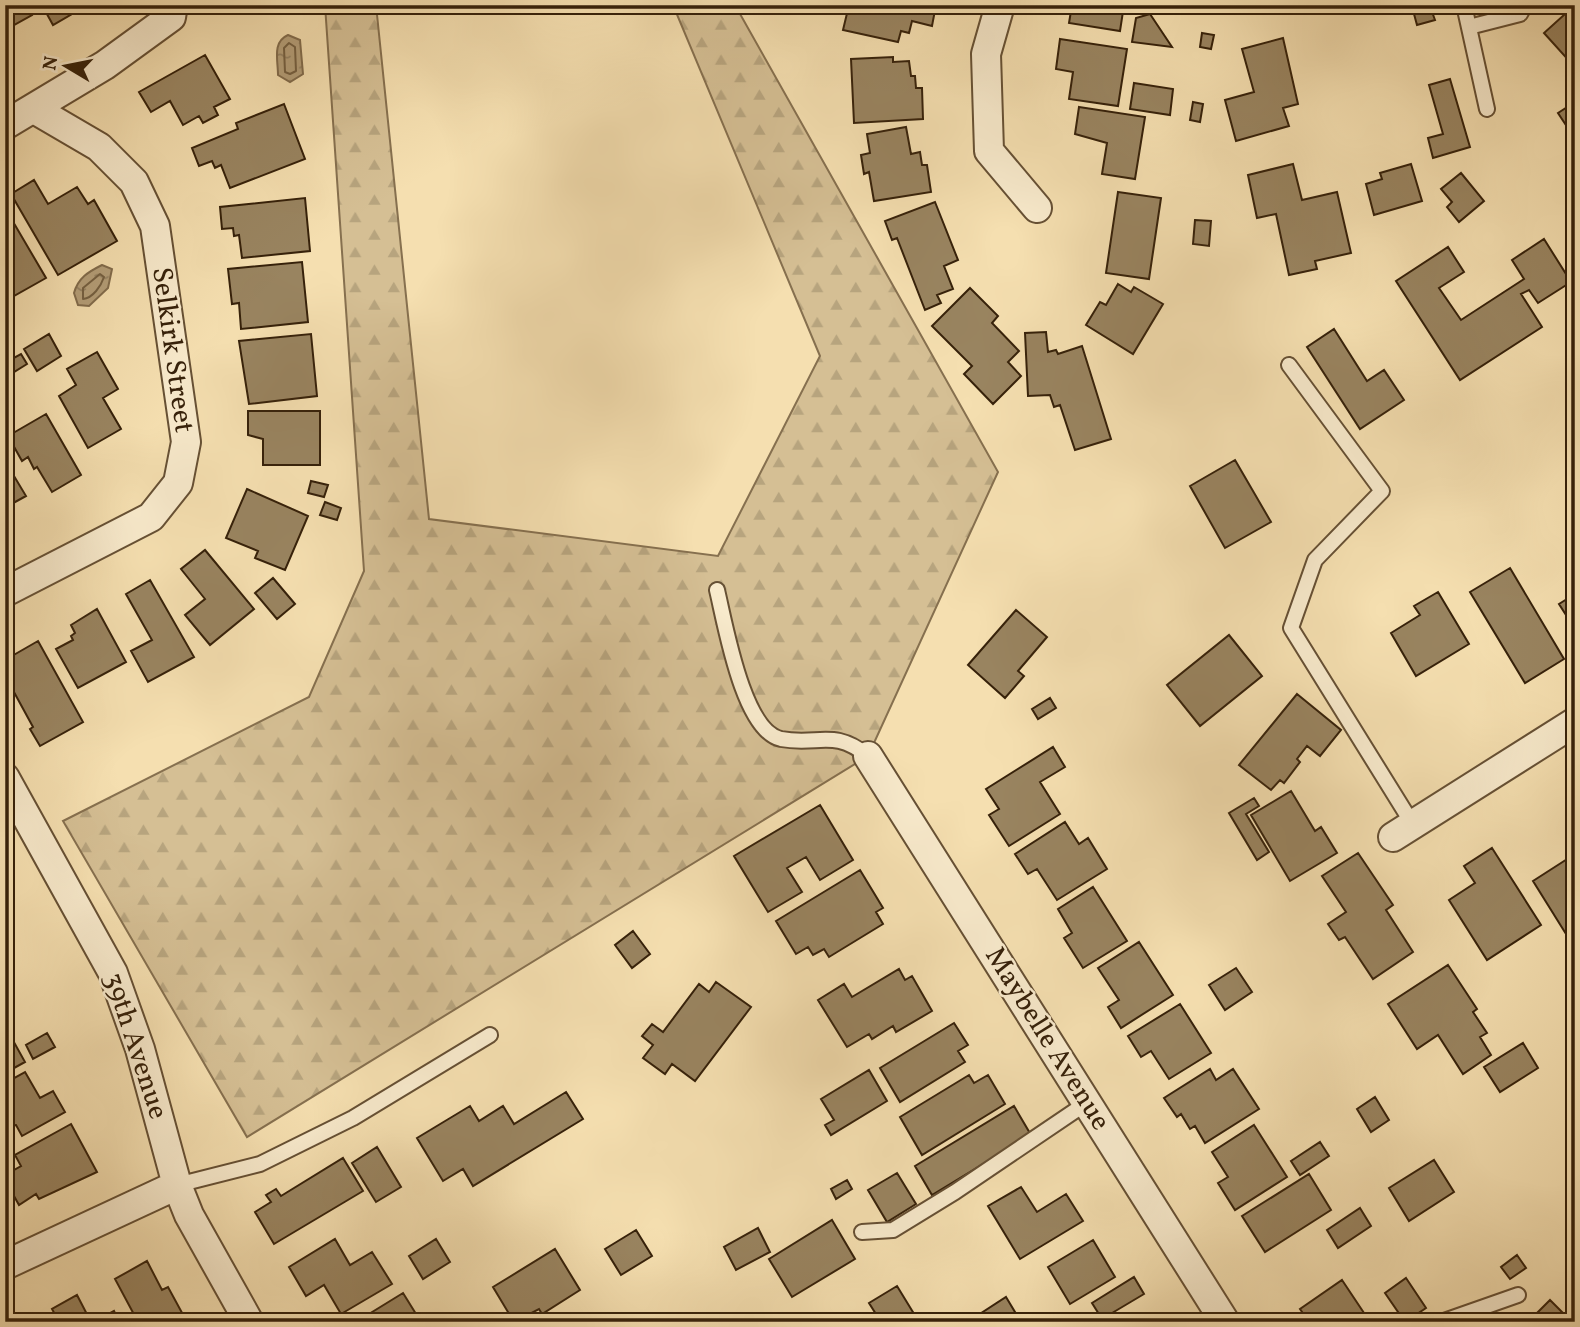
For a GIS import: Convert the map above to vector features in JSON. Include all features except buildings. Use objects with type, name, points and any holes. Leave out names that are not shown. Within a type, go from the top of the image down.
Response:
[{"type":"street","points":[[1000,5],[986,54],[989,151],[1037,208]]},
{"type":"street","points":[[5,125],[105,65],[172,11]]},
{"type":"street","name":"Selkirk Street","points":[[5,592],[150,517],[178,483],[186,442],[155,226],[134,182],[99,147],[34,109]]},
{"type":"street","points":[[1403,830],[1575,722]]},
{"type":"street","name":"Maybelle Avenue","points":[[868,757],[1225,1322]]},
{"type":"street","name":"39th Avenue","points":[[5,778],[113,973],[140,1048],[177,1185],[189,1215],[249,1322]]},
{"type":"street","points":[[5,1265],[177,1185]]},
{"type":"lane","points":[[1464,5],[1487,109]]},
{"type":"lane","points":[[1468,27],[1520,14],[1525,5]]},
{"type":"lane","points":[[1289,365],[1382,491],[1315,560],[1291,628],[1403,830]]},
{"type":"lane","points":[[717,590],[737,669],[753,716],[779,738],[850,741],[868,757]]},
{"type":"lane","points":[[177,1185],[260,1164],[353,1118],[490,1035]]},
{"type":"lane","points":[[862,1232],[893,1230],[955,1192],[1088,1102]]},
{"type":"lane","points":[[1441,1322],[1518,1295]]},
{"type":"green space","points":[[325,5],[376,5],[429,519],[718,556],[820,356],[673,5],[735,5],[998,472],[868,756],[247,1137],[63,821],[309,697],[364,571]]},
{"type":"water","points":[[288,35],[300,40],[303,74],[290,82],[278,75],[277,58],[280,42]]},
{"type":"water","points":[[102,265],[112,269],[108,288],[89,306],[78,305],[74,293],[78,283]]}]
